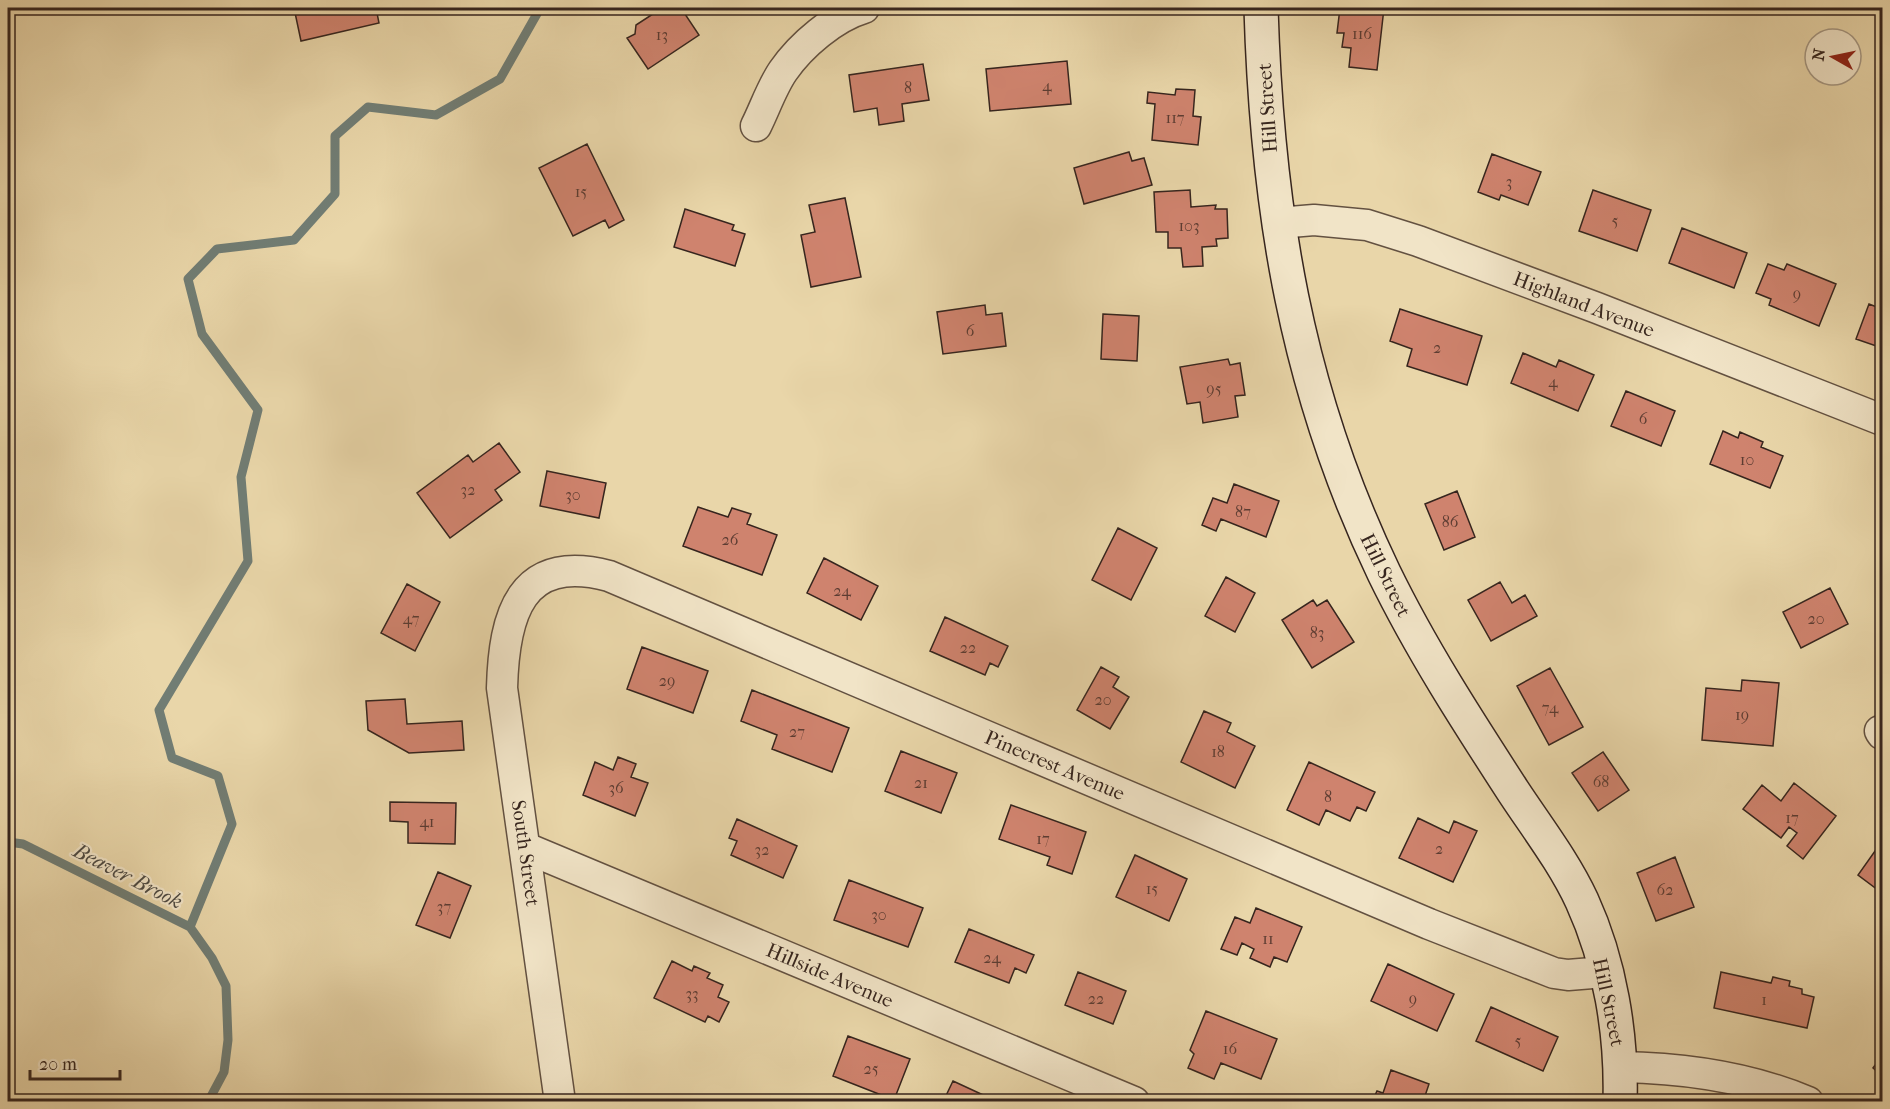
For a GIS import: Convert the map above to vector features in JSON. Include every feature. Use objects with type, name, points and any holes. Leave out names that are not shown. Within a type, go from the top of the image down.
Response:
[{"type":"main road","name":"Hill Street","points":[[1261,8],[1271,160],[1278,223],[1290,297],[1328,434],[1357,512],[1406,617],[1436,670],[1581,898],[1605,972],[1619,1038],[1620,1101]]},
{"type":"street","points":[[756,126],[783,71],[813,39],[855,10],[864,8]]},
{"type":"street","name":"Highland Avenue","points":[[1278,223],[1314,220],[1367,225],[1418,241],[1882,420]]},
{"type":"street","name":"Pinecrest Avenue","points":[[516,607],[543,578],[562,570],[583,569],[609,576],[1429,924],[1554,973],[1568,975],[1605,972]]},
{"type":"street","name":"South Street","points":[[516,607],[503,649],[502,688],[560,1101]]},
{"type":"street","name":"Hillside Avenue","points":[[526,848],[1134,1101]]},
{"type":"street","points":[[1621,1067],[1653,1068],[1720,1078],[1760,1086],[1808,1101]]},
{"type":"building","points":[[294,8],[376,8],[379,23],[301,41]]},
{"type":"building","points":[[662,8],[681,8],[699,35],[648,69],[627,38],[635,34],[636,25]]},
{"type":"building","points":[[1340,8],[1384,8],[1377,70],[1349,67],[1351,48],[1342,47],[1344,33],[1337,33]]},
{"type":"building","points":[[1067,61],[1071,104],[990,111],[986,69]]},
{"type":"building","points":[[923,64],[929,100],[902,104],[904,121],[879,125],[877,108],[854,112],[849,75]]},
{"type":"building","points":[[1176,89],[1195,90],[1193,116],[1201,117],[1198,145],[1152,140],[1155,104],[1147,103],[1148,92],[1175,95]]},
{"type":"building","points":[[587,144],[624,220],[609,228],[605,220],[573,236],[539,168]]},
{"type":"building","points":[[1129,152],[1132,161],[1144,158],[1152,185],[1084,204],[1074,168]]},
{"type":"building","points":[[1492,154],[1541,172],[1528,205],[1501,195],[1499,200],[1478,192]]},
{"type":"building","points":[[1190,190],[1191,207],[1216,205],[1215,209],[1227,209],[1228,238],[1216,239],[1217,246],[1202,247],[1203,266],[1183,267],[1181,248],[1168,248],[1168,232],[1156,232],[1154,192]]},
{"type":"building","points":[[1593,190],[1651,210],[1637,251],[1579,231]]},
{"type":"building","points":[[845,198],[861,277],[811,287],[801,235],[815,232],[809,205]]},
{"type":"building","points":[[685,209],[734,225],[732,230],[745,234],[735,266],[674,247]]},
{"type":"building","points":[[1682,228],[1747,253],[1734,288],[1669,263]]},
{"type":"building","points":[[1768,264],[1784,270],[1787,264],[1836,284],[1819,326],[1769,305],[1771,299],[1756,293]]},
{"type":"building","points":[[1869,304],[1882,309],[1882,348],[1856,339]]},
{"type":"building","points":[[985,305],[986,315],[1002,313],[1006,346],[943,354],[937,312]]},
{"type":"building","points":[[1400,309],[1482,336],[1467,385],[1407,366],[1412,349],[1390,341]]},
{"type":"building","points":[[1103,314],[1139,316],[1137,361],[1101,359]]},
{"type":"building","points":[[1523,353],[1556,367],[1559,360],[1594,375],[1578,411],[1511,383]]},
{"type":"building","points":[[1228,359],[1230,365],[1240,363],[1245,395],[1235,396],[1238,417],[1203,423],[1200,402],[1187,404],[1180,367]]},
{"type":"building","points":[[1626,391],[1675,411],[1661,446],[1611,426]]},
{"type":"building","points":[[1723,431],[1738,438],[1740,432],[1763,442],[1761,447],[1783,456],[1770,488],[1710,464]]},
{"type":"building","points":[[499,443],[520,472],[495,490],[502,500],[450,538],[417,493],[468,455],[473,462]]},
{"type":"building","points":[[547,471],[606,483],[599,518],[540,506]]},
{"type":"building","points":[[1234,484],[1279,501],[1266,537],[1221,519],[1216,531],[1202,525],[1213,498],[1227,503]]},
{"type":"building","points":[[1457,491],[1475,537],[1444,550],[1425,504]]},
{"type":"building","points":[[698,507],[728,517],[732,508],[751,514],[747,524],[777,535],[762,575],[683,546]]},
{"type":"building","points":[[1118,528],[1157,548],[1131,600],[1092,580]]},
{"type":"building","points":[[824,558],[878,586],[861,620],[807,593]]},
{"type":"building","points":[[1226,577],[1255,593],[1235,632],[1205,616]]},
{"type":"building","points":[[1500,582],[1512,603],[1525,595],[1537,616],[1491,641],[1468,600]]},
{"type":"building","points":[[407,584],[440,602],[415,651],[381,633]]},
{"type":"building","points":[[1830,588],[1848,624],[1801,648],[1783,612]]},
{"type":"building","points":[[1313,600],[1317,606],[1327,600],[1354,642],[1312,668],[1282,620]]},
{"type":"building","points":[[945,617],[1008,646],[998,667],[990,663],[985,675],[930,651]]},
{"type":"building","points":[[642,647],[708,671],[693,713],[627,689]]},
{"type":"building","points":[[1101,667],[1119,677],[1113,687],[1129,697],[1110,729],[1077,710]]},
{"type":"building","points":[[1550,668],[1583,727],[1549,745],[1517,686]]},
{"type":"building","points":[[1742,680],[1779,683],[1773,746],[1702,740],[1706,688],[1741,691]]},
{"type":"building","points":[[752,690],[849,728],[832,772],[772,749],[777,735],[741,721]]},
{"type":"building","points":[[405,699],[407,724],[462,721],[464,750],[409,753],[368,730],[366,701]]},
{"type":"building","points":[[1204,711],[1231,723],[1227,732],[1255,746],[1235,788],[1181,762]]},
{"type":"building","points":[[901,751],[957,773],[941,813],[885,791]]},
{"type":"building","points":[[1603,752],[1629,790],[1598,811],[1572,773]]},
{"type":"building","points":[[618,757],[636,764],[631,777],[648,783],[635,816],[583,795],[595,762],[613,770]]},
{"type":"building","points":[[1309,762],[1375,792],[1366,811],[1357,807],[1350,821],[1326,810],[1319,825],[1287,810]]},
{"type":"building","points":[[1794,783],[1836,816],[1803,859],[1787,846],[1797,833],[1789,827],[1781,838],[1743,809],[1762,785],[1781,801]]},
{"type":"building","points":[[390,802],[456,803],[455,844],[408,843],[408,822],[390,821]]},
{"type":"building","points":[[1011,805],[1086,832],[1072,874],[1047,865],[1050,857],[999,839]]},
{"type":"building","points":[[1418,818],[1449,833],[1454,821],[1477,831],[1453,882],[1399,858]]},
{"type":"building","points":[[737,819],[797,846],[783,878],[731,855],[737,841],[729,838]]},
{"type":"building","points":[[1880,844],[1882,845],[1882,893],[1858,875]]},
{"type":"building","points":[[1135,855],[1187,879],[1169,921],[1116,897]]},
{"type":"building","points":[[1675,857],[1694,907],[1656,921],[1637,873]]},
{"type":"building","points":[[438,872],[471,886],[450,938],[416,925]]},
{"type":"building","points":[[849,880],[923,908],[908,947],[834,920]]},
{"type":"building","points":[[1256,908],[1302,927],[1287,962],[1274,957],[1270,967],[1250,958],[1254,949],[1242,943],[1237,955],[1221,949],[1235,917],[1250,923]]},
{"type":"building","points":[[969,929],[1034,955],[1026,973],[1015,968],[1009,983],[955,962]]},
{"type":"building","points":[[672,961],[692,971],[694,966],[710,973],[707,978],[723,985],[718,997],[729,1002],[719,1022],[708,1016],[705,1022],[654,998]]},
{"type":"building","points":[[1388,964],[1454,994],[1437,1031],[1371,1001]]},
{"type":"building","points":[[1078,972],[1126,991],[1113,1024],[1065,1005]]},
{"type":"building","points":[[1721,972],[1771,983],[1773,977],[1790,981],[1789,986],[1802,989],[1802,994],[1814,997],[1807,1028],[1714,1008]]},
{"type":"building","points":[[1491,1007],[1558,1037],[1543,1071],[1476,1041]]},
{"type":"building","points":[[1206,1011],[1277,1039],[1261,1079],[1221,1063],[1214,1079],[1188,1068],[1194,1054],[1190,1050]]},
{"type":"building","points":[[848,1036],[910,1059],[894,1100],[833,1076]]},
{"type":"building","points":[[1882,1056],[1882,1076],[1873,1068]]},
{"type":"building","points":[[1391,1070],[1429,1084],[1423,1102],[1372,1102],[1377,1091],[1383,1093]]},
{"type":"building","points":[[953,1081],[994,1100],[997,1096],[1008,1102],[943,1102]]},
{"type":"waterway","points":[[190,927],[232,824],[218,776],[172,758],[159,710],[248,561],[241,477],[258,410],[202,334],[188,279],[217,249],[294,240],[335,194],[335,136],[368,107],[436,115],[500,79],[538,12],[543,8]]},
{"type":"waterway","name":"Beaver Brook","points":[[8,842],[23,844],[190,927],[212,958],[226,986],[228,1040],[224,1072],[208,1102]]}]
